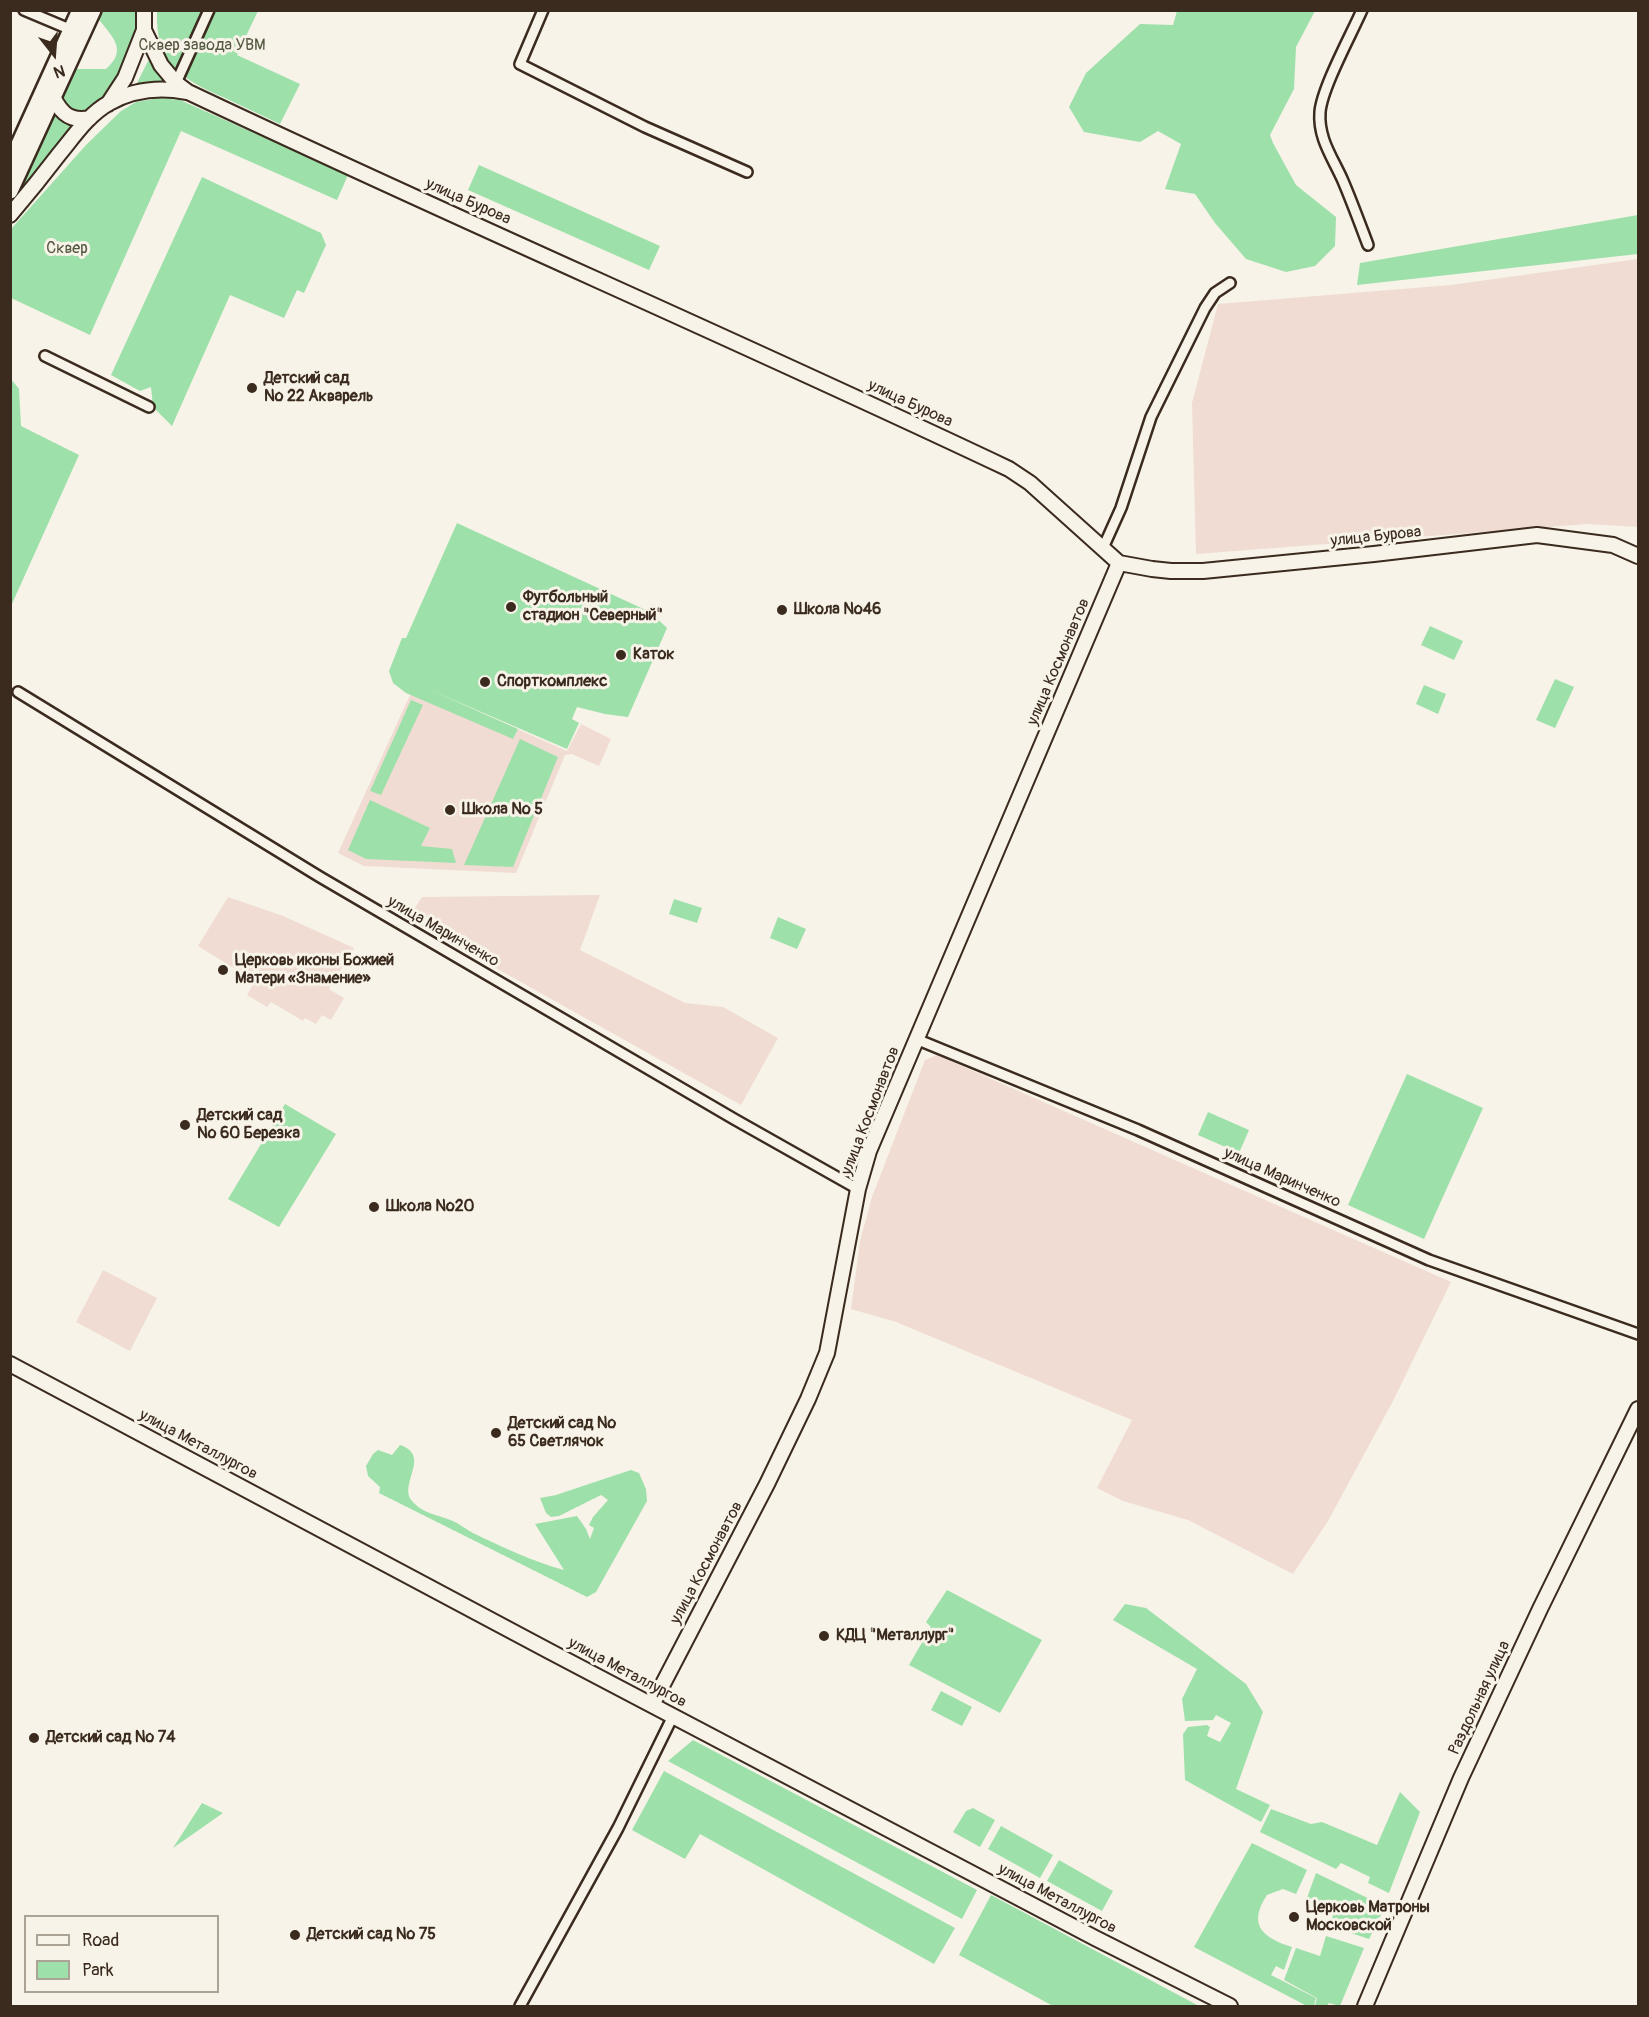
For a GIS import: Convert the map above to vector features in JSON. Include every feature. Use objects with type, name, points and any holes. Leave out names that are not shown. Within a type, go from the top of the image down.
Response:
[{"type":"main road","points":[[76,32],[80,10]]},
{"type":"main road","points":[[10,191],[50,89],[76,32],[93,10]]},
{"type":"main road","points":[[108,104],[124,78],[144,30],[144,10]]},
{"type":"main road","points":[[144,30],[161,64],[176,83],[188,92]]},
{"type":"main road","points":[[50,89],[58,108],[67,115],[81,120],[90,118]]},
{"type":"main road","points":[[10,164],[50,89]]},
{"type":"main road","points":[[10,215],[90,118],[108,104],[134,93],[164,89],[188,92]]},
{"type":"main road","name":"улица Бурова","points":[[188,92],[331,159],[785,363],[1009,469],[1030,483],[1119,563],[1171,572],[1203,571],[1374,555],[1537,536],[1613,544],[1638,556]]},
{"type":"main road","name":"улица Космонавтов","points":[[652,1705],[767,1484],[817,1379],[827,1353],[858,1188],[869,1151],[1119,563]]},
{"type":"main road","name":"улица Металлургов","points":[[10,1364],[1074,1928],[1230,2007]]},
{"type":"main road","name":"Раздольная улица","points":[[1365,2007],[1466,1767],[1638,1408]]},
{"type":"street","points":[[24,10],[76,32]]},
{"type":"street","points":[[176,83],[209,10]]},
{"type":"street","points":[[543,10],[520,64],[645,127],[747,172]]},
{"type":"street","points":[[1362,10],[1329,84],[1320,110],[1320,130],[1368,245]]},
{"type":"street","points":[[1103,548],[1121,507],[1142,441],[1156,408],[1204,308],[1215,293],[1230,283]]},
{"type":"street","points":[[45,356],[148,407]]},
{"type":"street","name":"улица Маринченко","points":[[18,692],[320,877],[734,1119],[858,1188]]},
{"type":"street","name":"улица Маринченко","points":[[916,1040],[1138,1130],[1429,1260],[1638,1334]]},
{"type":"street","points":[[520,2007],[618,1828],[673,1716]]},
{"type":"shaded area","points":[[1638,259],[1638,527],[1587,524],[1196,554],[1192,403],[1218,304],[1451,285]]},
{"type":"shaded area","name":"Школа № 5","points":[[415,684],[567,751],[581,724],[611,739],[599,766],[572,754],[565,755],[516,873],[364,866],[338,853]]},
{"type":"shaded area","points":[[600,895],[580,950],[685,1003],[723,1007],[778,1038],[741,1105],[408,919],[422,897]]},
{"type":"shaded area","points":[[228,897],[283,916],[354,948],[329,989],[344,998],[331,1020],[322,1015],[316,1024],[305,1018],[303,1021],[271,1002],[267,1007],[247,995],[255,981],[198,946]]},
{"type":"shaded area","points":[[937,1055],[1451,1282],[1393,1401],[1328,1521],[1293,1574],[1188,1520],[1123,1501],[1097,1488],[1132,1420],[896,1322],[851,1309],[860,1241],[872,1197],[925,1060]]},
{"type":"shaded area","points":[[103,1270],[157,1298],[130,1351],[76,1322]]},
{"type":"green space","points":[[100,11],[139,11],[132,46],[123,70],[104,100],[86,111],[72,111],[63,103],[62,95],[73,69],[106,69],[116,55],[117,49],[112,37],[97,17]]},
{"type":"green space","name":"Сквер завода УВМ","points":[[157,11],[258,11],[237,55],[300,84],[280,124],[209,91],[174,67],[166,57],[161,44]]},
{"type":"green space","points":[[1177,11],[1315,11],[1296,47],[1294,89],[1270,135],[1296,185],[1336,217],[1335,246],[1315,266],[1286,272],[1246,259],[1215,223],[1195,194],[1165,189],[1181,144],[1158,131],[1140,142],[1084,132],[1069,107],[1086,73],[1140,24],[1173,25]]},
{"type":"green space","points":[[150,57],[167,83],[135,87]]},
{"type":"green space","name":"Сквер","points":[[160,98],[180,100],[348,175],[337,200],[181,131],[90,335],[11,298],[11,229],[86,145],[121,111],[136,102]]},
{"type":"green space","points":[[53,108],[63,119],[76,126],[11,208],[11,204]]},
{"type":"green space","points":[[479,165],[660,246],[649,270],[468,190]]},
{"type":"green space","points":[[202,177],[321,233],[326,245],[304,293],[297,290],[284,318],[230,295],[172,426],[153,407],[151,387],[140,391],[111,375]]},
{"type":"green space","points":[[1638,215],[1638,254],[1357,285],[1360,263]]},
{"type":"green space","points":[[11,379],[19,389],[21,426],[79,455],[11,606]]},
{"type":"green space","points":[[457,523],[650,612],[667,628],[628,717],[577,707],[572,719],[579,723],[567,749],[428,689],[518,729],[513,739],[406,693],[393,683],[389,671],[402,638],[406,638]]},
{"type":"green space","points":[[1430,626],[1463,641],[1454,660],[1421,645]]},
{"type":"green space","points":[[1555,679],[1574,687],[1555,728],[1536,720]]},
{"type":"green space","points":[[1424,685],[1446,694],[1438,714],[1416,704]]},
{"type":"green space","points":[[411,700],[423,705],[381,795],[370,791]]},
{"type":"green space","points":[[520,739],[558,757],[513,867],[464,865]]},
{"type":"green space","points":[[370,800],[430,828],[421,846],[452,849],[456,863],[366,859],[348,850]]},
{"type":"green space","points":[[674,899],[702,908],[697,923],[669,914]]},
{"type":"green space","points":[[778,917],[806,929],[797,949],[770,938]]},
{"type":"green space","points":[[1407,1074],[1483,1108],[1424,1239],[1348,1205]]},
{"type":"green space","points":[[285,1104],[336,1134],[279,1227],[228,1199]]},
{"type":"green space","points":[[1208,1112],[1249,1130],[1239,1153],[1198,1135]]},
{"type":"green space","points":[[400,1445],[409,1450],[413,1456],[409,1494],[416,1505],[456,1522],[507,1549],[564,1570],[535,1524],[577,1516],[590,1539],[594,1528],[589,1525],[608,1500],[601,1495],[559,1516],[551,1517],[546,1513],[540,1498],[556,1495],[631,1470],[639,1473],[646,1489],[647,1501],[596,1592],[587,1597],[379,1493],[380,1487],[368,1476],[366,1466],[378,1450],[392,1455]]},
{"type":"green space","points":[[947,1590],[1042,1640],[1000,1713],[909,1665],[931,1627],[926,1622]]},
{"type":"green space","points":[[1125,1604],[1146,1608],[1246,1684],[1263,1712],[1236,1789],[1270,1805],[1261,1822],[1185,1780],[1183,1734],[1188,1727],[1207,1725],[1210,1727],[1207,1736],[1220,1742],[1231,1723],[1216,1715],[1213,1720],[1185,1721],[1182,1699],[1197,1669],[1113,1620]]},
{"type":"green space","points":[[941,1691],[972,1707],[962,1726],[931,1710]]},
{"type":"green space","points":[[693,1740],[977,1890],[962,1919],[668,1761]]},
{"type":"green space","points":[[664,1771],[955,1928],[934,1964],[700,1834],[685,1859],[632,1830]]},
{"type":"green space","points":[[1400,1792],[1420,1812],[1389,1893],[1368,1883],[1370,1877],[1341,1863],[1336,1869],[1260,1832],[1271,1809],[1311,1824],[1322,1822],[1377,1845]]},
{"type":"green space","points":[[202,1803],[223,1813],[173,1848]]},
{"type":"green space","points":[[973,1808],[995,1820],[980,1847],[953,1832],[966,1811]]},
{"type":"green space","points":[[1001,1826],[1053,1855],[1040,1878],[988,1849]]},
{"type":"green space","points":[[1252,1843],[1307,1870],[1296,1894],[1283,1889],[1267,1895],[1261,1905],[1258,1922],[1266,1935],[1292,1947],[1284,1970],[1276,1966],[1271,1975],[1316,1998],[1314,2006],[1307,2006],[1194,1947]]},
{"type":"green space","points":[[1059,1860],[1113,1891],[1102,1911],[1047,1881]]},
{"type":"green space","points":[[1316,1873],[1380,1904],[1383,1911],[1369,1939],[1330,1926],[1335,1907],[1307,1898]]},
{"type":"green space","points":[[991,1895],[1199,2006],[1053,2006],[959,1955]]},
{"type":"green space","points":[[1326,1936],[1364,1948],[1340,2006],[1329,2003],[1327,2006],[1315,2006],[1317,1998],[1284,1980],[1296,1948],[1320,1956]]},
{"type":"place","name":"Детский сад № 22 Акварель","points":[[252,388]]},
{"type":"place","name":"Футбольный стадион \"Северный\"","points":[[511,607]]},
{"type":"place","name":"Школа №46","points":[[782,610]]},
{"type":"place","name":"Каток","points":[[621,655]]},
{"type":"place","name":"Спорткомплекс","points":[[485,682]]},
{"type":"place","name":"Школа № 5","points":[[450,810]]},
{"type":"place","name":"Церковь иконы Божией Матери «Знамение»","points":[[223,970]]},
{"type":"place","name":"Детский сад № 60 Березка","points":[[185,1125]]},
{"type":"place","name":"Школа №20","points":[[374,1207]]},
{"type":"place","name":"Детский сад № 65 Светлячок","points":[[496,1433]]},
{"type":"place","name":"КДЦ \"Металлург\"","points":[[824,1636]]},
{"type":"place","name":"Детский сад № 74","points":[[34,1738]]},
{"type":"place","name":"Церковь Матроны Московской","points":[[1294,1917]]},
{"type":"place","name":"Детский сад № 75","points":[[295,1935]]}]
